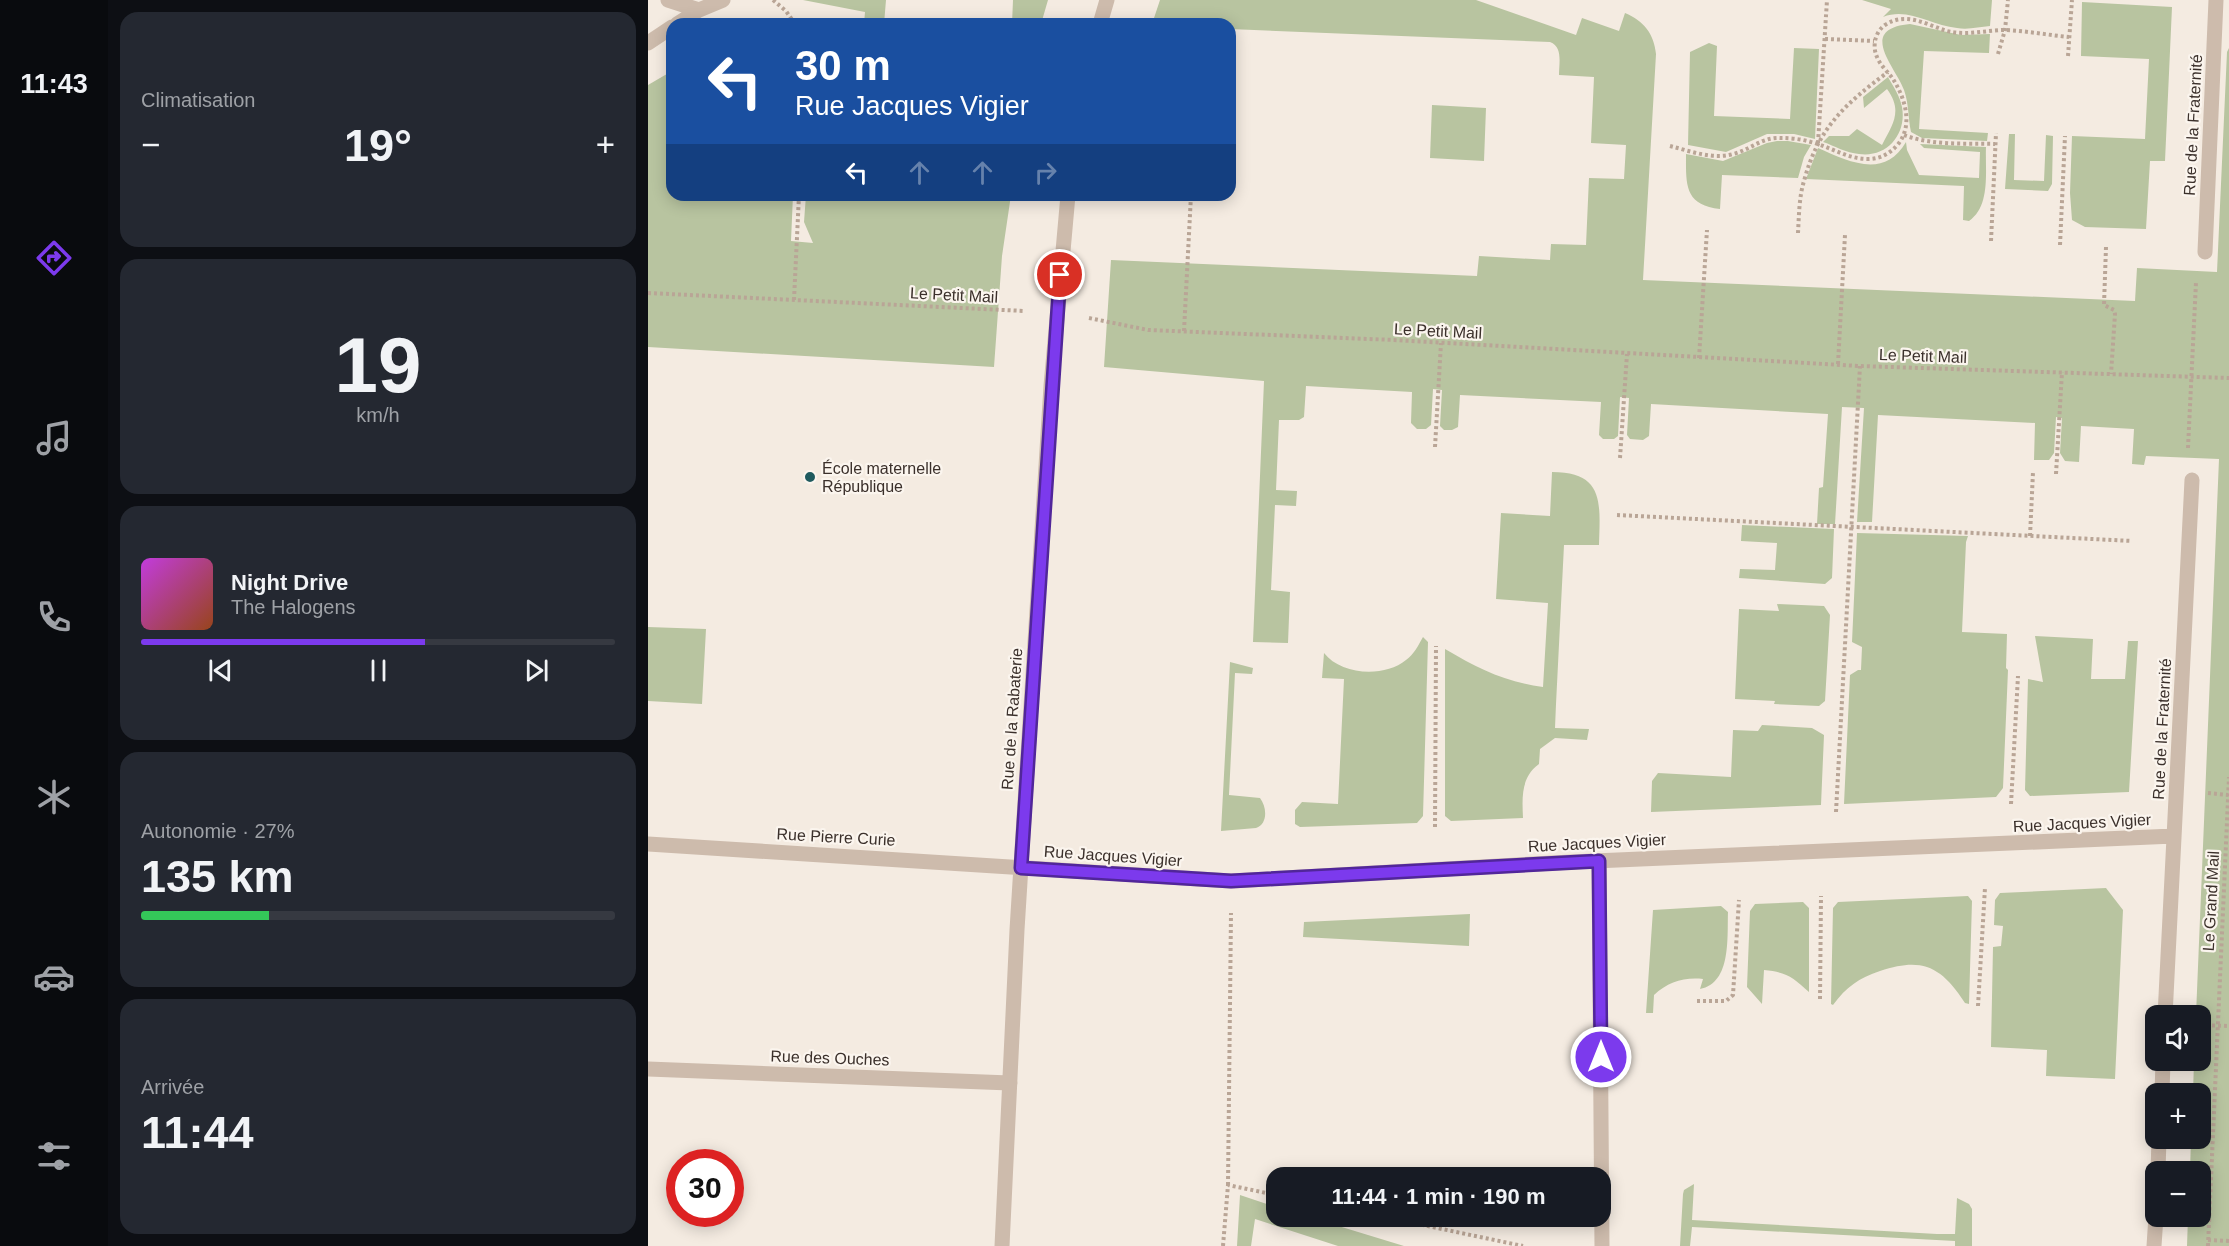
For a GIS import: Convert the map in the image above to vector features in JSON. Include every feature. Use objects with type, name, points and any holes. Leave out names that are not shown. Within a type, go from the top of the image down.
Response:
[{"type":"street","points":[[668,0],[699,10]]},
{"type":"street","points":[[686,18],[723,0]]},
{"type":"street","points":[[1102,18],[1107,0]]},
{"type":"street","name":"Rue de la Fraternité","points":[[2205,252],[2216,0]]},
{"type":"street","points":[[648,42],[666,31]]},
{"type":"street","name":"Rue de la Rabaterie","points":[[1002,1246],[1021,868],[1057,312],[1067,201]]},
{"type":"street","name":"Rue de la Fraternité","points":[[2166,1005],[2192,480]]},
{"type":"street","name":"Rue Jacques Vigier","points":[[1021,868],[1231,881],[1599,861],[2174,836]]},
{"type":"street","name":"Rue Pierre Curie","points":[[648,844],[1021,868]]},
{"type":"street","points":[[1599,861],[1602,1246]]},
{"type":"street","name":"Rue des Ouches","points":[[648,1069],[1010,1083]]},
{"type":"street","points":[[2154,1246],[2155,1227]]},
{"type":"path","points":[[773,0],[791,18]]},
{"type":"path","points":[[1818,144],[1827,0]]},
{"type":"path","points":[[1998,54],[2005,30],[2008,0]]},
{"type":"path","points":[[2068,56],[2072,0]]},
{"type":"path","points":[[1670,146],[1723,156],[1735,154],[1760,141],[1773,138],[1793,139],[1818,144],[1850,157],[1875,159],[1886,155],[1896,147],[1904,135],[1906,123],[1903,97],[1877,58],[1874,41],[1886,25],[1900,20],[1915,19],[1961,33],[2005,30],[2069,37]]},
{"type":"path","points":[[1825,39],[1874,41]]},
{"type":"path","points":[[1798,233],[1803,183],[1818,144],[1835,116],[1852,99],[1888,72]]},
{"type":"path","points":[[1991,241],[1996,133]]},
{"type":"path","points":[[1904,135],[1918,141],[1995,144]]},
{"type":"path","points":[[2060,245],[2065,136]]},
{"type":"path","points":[[794,300],[800,201]]},
{"type":"path","points":[[1184,331],[1191,201]]},
{"type":"path","points":[[1699,358],[1707,230]]},
{"type":"path","points":[[1838,364],[1845,235]]},
{"type":"path","points":[[2106,247],[2104,305],[2114,310],[2115,314],[2111,374]]},
{"type":"path","points":[[2187,457],[2196,274]]},
{"type":"path","name":"Le Petit Mail","points":[[648,293],[1057,312],[1148,330],[1441,343],[1860,366],[2229,378]]},
{"type":"path","points":[[1435,447],[1441,343]]},
{"type":"path","points":[[1620,458],[1627,353]]},
{"type":"path","points":[[1836,812],[1860,366]]},
{"type":"path","points":[[2056,474],[2062,372]]},
{"type":"path","points":[[2030,536],[2033,472]]},
{"type":"path","points":[[1617,515],[2132,541]]},
{"type":"path","points":[[1435,827],[1436,646]]},
{"type":"path","points":[[2011,804],[2018,676]]},
{"type":"path","name":"Le Grand Mail","points":[[2208,1246],[2229,777]]},
{"type":"path","points":[[1223,1246],[1228,1185],[1231,881]]},
{"type":"path","points":[[1978,1006],[1985,888]]},
{"type":"path","points":[[1820,999],[1821,896]]},
{"type":"path","points":[[1696,1001],[1726,1001],[1733,995],[1738,900]]},
{"type":"path","points":[[2211,1026],[2229,1026]]},
{"type":"path","points":[[1228,1185],[1266,1193]]},
{"type":"path","points":[[1432,1227],[1523,1246]]},
{"type":"path","points":[[2208,1240],[2229,1241]]},
{"type":"green space","points":[[803,0],[886,0],[884,18],[864,18],[865,12]]},
{"type":"green space","points":[[1013,0],[1048,0],[1043,18],[1012,18]]},
{"type":"green space","points":[[1160,0],[1476,0],[1576,35],[1582,18],[1619,31],[1625,13],[1632,16],[1647,29],[1653,40],[1656,54],[1643,280],[2135,301],[2137,268],[2217,272],[2229,48],[2229,1246],[2187,1246],[2188,1227],[2211,1227],[2211,1161],[2190,1161],[2191,1149],[2211,1149],[2211,1083],[2193,1083],[2194,1071],[2211,1071],[2211,1005],[2196,1005],[2219,459],[2146,456],[2144,465],[2132,464],[2134,429],[2081,426],[2079,462],[2065,461],[2060,453],[2062,418],[2056,417],[2054,453],[2049,460],[2034,460],[2035,423],[1878,415],[1872,522],[1857,522],[1864,408],[1842,407],[1835,524],[1817,524],[1819,488],[1823,487],[1828,414],[1651,404],[1649,436],[1643,440],[1630,439],[1627,435],[1629,398],[1620,397],[1618,436],[1614,439],[1603,439],[1599,435],[1601,402],[1460,395],[1458,427],[1444,430],[1440,426],[1442,390],[1433,389],[1431,425],[1426,429],[1417,429],[1411,423],[1412,392],[1306,386],[1304,417],[1299,420],[1279,420],[1276,490],[1297,491],[1296,506],[1275,505],[1271,590],[1290,592],[1288,643],[1253,642],[1264,381],[1104,367],[1111,260],[1477,276],[1479,256],[1550,260],[1551,244],[1586,245],[1589,178],[1624,179],[1626,145],[1591,143],[1594,77],[1559,75],[1559,51],[1550,42],[1236,29],[1236,18],[1154,18]]},
{"type":"green space","points":[[1862,0],[1992,0],[1990,26],[1961,29],[1902,14],[1883,17],[1891,9]]},
{"type":"green space","points":[[2082,2],[2172,7],[2165,161],[2150,161],[2146,229],[2085,227],[2072,220],[2070,193],[2072,136],[2145,139],[2149,59],[2081,56]]},
{"type":"green space","points":[[1910,24],[1961,35],[1990,34],[1989,53],[1924,51],[1919,129],[1988,133],[1987,141],[1922,138],[1911,132],[1904,90],[1888,60],[1882,41],[1885,33],[1894,27]]},
{"type":"green space","points":[[1709,43],[1717,46],[1714,116],[1790,119],[1794,48],[1819,49],[1815,139],[1794,134],[1767,134],[1726,152],[1688,145],[1690,52]]},
{"type":"green space","points":[[666,74],[666,201],[793,201],[791,241],[813,243],[804,222],[806,201],[1010,201],[1002,256],[994,367],[648,347],[648,85]]},
{"type":"green space","points":[[1888,77],[1898,95],[1903,117],[1898,135],[1893,142],[1878,152],[1859,154],[1823,142],[1829,136],[1849,136],[1857,129],[1882,145],[1895,117],[1895,104],[1887,89],[1864,108],[1863,97]]},
{"type":"green space","points":[[1432,105],[1486,108],[1484,161],[1430,158]]},
{"type":"green space","points":[[2009,134],[2015,134],[2014,180],[2044,181],[2046,135],[2053,136],[2052,184],[2048,191],[2005,189]]},
{"type":"green space","points":[[1777,141],[1811,145],[1804,157],[1798,178],[1722,175],[1720,209],[1708,207],[1693,198],[1687,184],[1686,154],[1723,161]]},
{"type":"green space","points":[[1906,142],[1907,150],[1919,175],[1979,178],[1980,152],[1924,148],[1920,144],[1986,147],[1984,197],[1976,214],[1969,221],[1963,220],[1964,186],[1806,179],[1818,148],[1853,162],[1876,164],[1887,161],[1897,154]]},
{"type":"green space","points":[[1552,472],[1569,473],[1582,478],[1596,493],[1599,504],[1599,545],[1564,545],[1555,728],[1589,729],[1587,740],[1555,738],[1540,749],[1539,764],[1529,775],[1524,788],[1523,818],[1451,821],[1445,816],[1445,649],[1492,673],[1543,687],[1548,603],[1496,599],[1501,513],[1550,516]]},
{"type":"green space","points":[[1742,525],[1834,529],[1832,578],[1825,584],[1739,578],[1740,569],[1775,570],[1777,543],[1741,541]]},
{"type":"green space","points":[[1857,533],[1968,536],[1962,632],[2007,634],[2006,668],[2008,670],[2003,788],[1996,797],[1844,804],[1850,675],[1861,670],[1862,647],[1852,642]]},
{"type":"green space","points":[[1777,604],[1824,606],[1830,615],[1825,701],[1819,706],[1735,699],[1739,609],[1779,611]]},
{"type":"green space","points":[[648,627],[706,629],[702,704],[648,701]]},
{"type":"green space","points":[[2035,636],[2093,639],[2091,679],[2125,679],[2128,641],[2138,641],[2129,792],[2030,796],[2025,790],[2028,679],[2043,682]]},
{"type":"green space","points":[[1423,637],[1428,642],[1423,816],[1417,823],[1300,827],[1295,824],[1295,810],[1302,802],[1338,804],[1344,679],[1322,678],[1324,653],[1341,666],[1352,670],[1363,672],[1386,670],[1406,660]]},
{"type":"green space","points":[[1230,662],[1253,668],[1252,674],[1235,673],[1229,795],[1260,798],[1265,815],[1263,823],[1256,828],[1221,831]]},
{"type":"green space","points":[[1762,725],[1812,728],[1824,735],[1821,805],[1651,812],[1652,781],[1658,773],[1731,777],[1733,730],[1758,731]]},
{"type":"green space","points":[[2106,888],[2123,910],[2115,1079],[2046,1076],[2047,1050],[1991,1047],[1993,947],[2001,946],[2003,926],[1994,925],[1995,900],[2000,893]]},
{"type":"green space","points":[[1968,896],[1972,901],[1969,1004],[1965,1003],[1948,980],[1939,973],[1919,965],[1908,965],[1880,971],[1866,977],[1848,988],[1833,1005],[1831,1004],[1833,908],[1838,902]]},
{"type":"green space","points":[[1803,902],[1809,908],[1809,992],[1789,976],[1764,970],[1762,1004],[1747,987],[1750,911],[1755,904]]},
{"type":"green space","points":[[1721,906],[1728,912],[1728,933],[1726,957],[1718,978],[1710,985],[1700,989],[1703,979],[1689,979],[1671,984],[1654,995],[1653,1013],[1646,1013],[1653,910]]},
{"type":"green space","points":[[1470,914],[1469,946],[1303,937],[1304,922]]},
{"type":"green space","points":[[1694,1184],[1692,1220],[1937,1234],[1955,1234],[1957,1198],[1969,1204],[1972,1209],[1972,1246],[1955,1246],[1955,1241],[1692,1227],[1690,1246],[1680,1246],[1683,1194],[1684,1190]]},
{"type":"green space","points":[[1240,1195],[1266,1204],[1266,1223],[1255,1219],[1251,1246],[1237,1246]]},
{"type":"green space","points":[[1280,1227],[1342,1227],[1404,1246],[1338,1246]]},
{"type":"place","name":"École maternelle République","points":[[810,477]]},
{"type":"route","points":[[1060,275],[1048,428],[1021,868],[1231,881],[1599,861],[1601,1057]]}]
